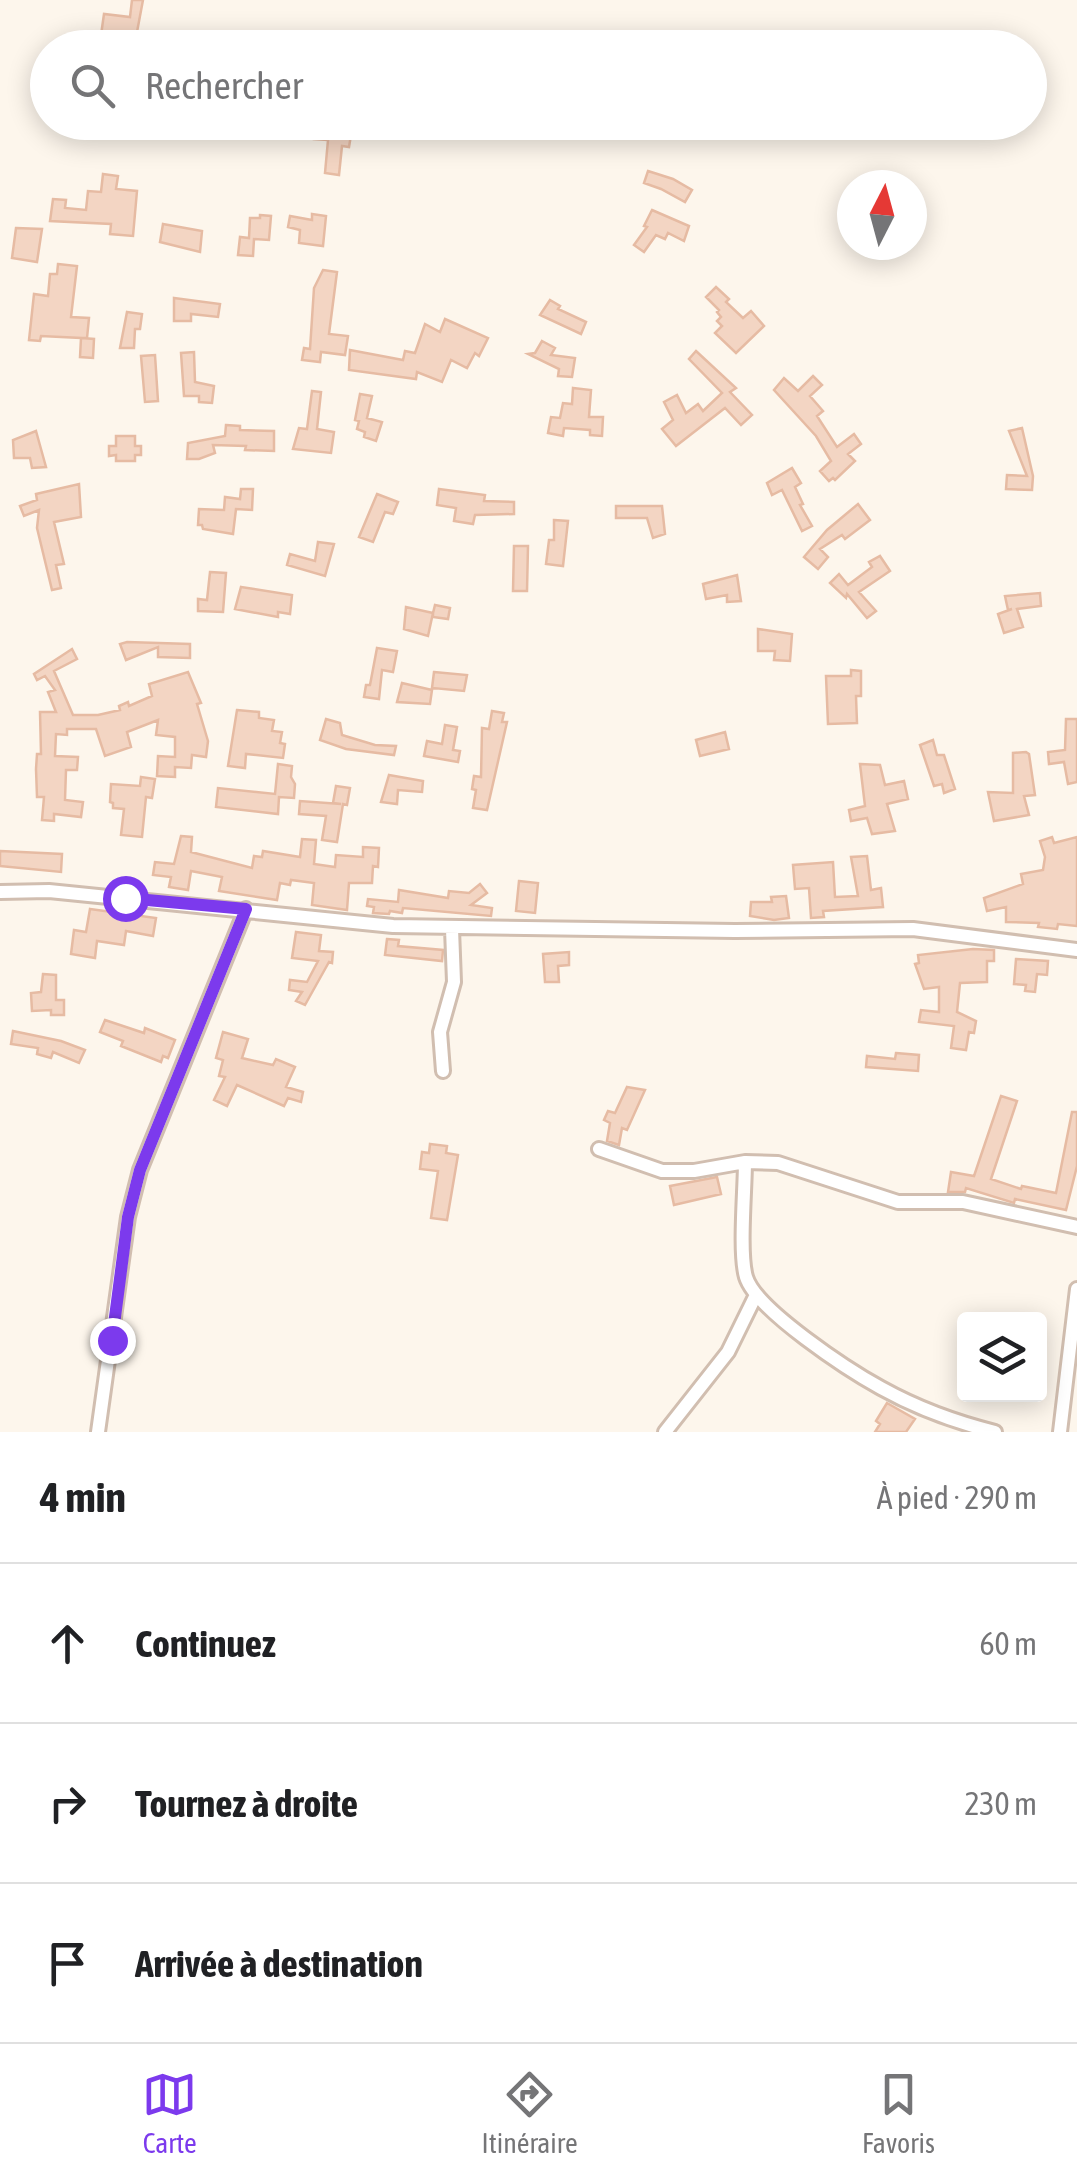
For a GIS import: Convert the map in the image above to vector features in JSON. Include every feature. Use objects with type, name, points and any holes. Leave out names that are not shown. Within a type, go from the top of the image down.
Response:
[{"type":"street","points":[[0,892],[49,891],[393,926],[912,929],[1077,950]]},
{"type":"street","points":[[98,1432],[128,1217],[140,1170],[246,909]]},
{"type":"street","points":[[443,1071],[440,1032],[454,982],[452,928]]},
{"type":"street","points":[[599,1149],[662,1171],[694,1171],[745,1162],[778,1163],[898,1202],[962,1202],[1077,1226]]},
{"type":"street","points":[[745,1162],[746,1278],[756,1295],[799,1334],[874,1384],[951,1426],[995,1432]]},
{"type":"street","points":[[1060,1432],[1077,1289]]},
{"type":"street","points":[[665,1432],[728,1352],[756,1295]]},
{"type":"building","points":[[132,0],[143,0],[137,30],[102,30],[104,14],[130,17]]},
{"type":"building","points":[[328,140],[350,140],[349,147],[342,146],[339,175],[325,173]]},
{"type":"building","points":[[648,171],[692,190],[685,202],[644,183]]},
{"type":"building","points":[[103,174],[118,176],[116,189],[137,191],[133,236],[110,234],[111,224],[50,221],[53,199],[66,200],[65,208],[86,210],[88,191],[101,192]]},
{"type":"building","points":[[652,210],[689,226],[684,241],[668,233],[665,239],[656,235],[644,252],[634,245],[647,227],[644,226]]},
{"type":"building","points":[[312,214],[326,216],[323,246],[299,243],[300,230],[288,227],[290,216],[312,220]]},
{"type":"building","points":[[271,216],[269,240],[254,239],[253,256],[238,255],[240,237],[249,238],[250,218]]},
{"type":"building","points":[[163,224],[202,231],[200,252],[160,242]]},
{"type":"building","points":[[16,228],[42,229],[37,262],[12,258]]},
{"type":"building","points":[[58,264],[77,266],[71,317],[89,318],[87,338],[82,338],[94,339],[93,358],[80,357],[81,338],[41,336],[40,341],[29,340],[34,294],[48,296],[50,274],[57,274]]},
{"type":"building","points":[[323,270],[337,272],[329,334],[348,336],[345,355],[321,352],[320,362],[302,360],[304,348],[310,349],[314,288]]},
{"type":"building","points":[[716,287],[743,318],[751,311],[764,326],[736,353],[715,333],[722,326],[717,321],[721,317],[706,297]]},
{"type":"building","points":[[174,298],[220,304],[218,317],[191,314],[191,321],[174,321]]},
{"type":"building","points":[[550,300],[560,306],[558,309],[586,322],[581,334],[540,315]]},
{"type":"building","points":[[127,312],[142,314],[140,329],[135,329],[134,348],[120,348]]},
{"type":"building","points":[[445,319],[488,338],[467,368],[451,360],[442,382],[417,372],[416,379],[349,370],[350,350],[403,360],[405,351],[415,353],[425,324],[440,332]]},
{"type":"building","points":[[542,341],[555,348],[551,355],[575,358],[572,377],[558,376],[559,369],[528,354],[535,353]]},
{"type":"building","points":[[696,351],[736,388],[730,392],[752,415],[741,425],[725,408],[676,446],[662,429],[673,420],[664,402],[677,395],[686,413],[698,404],[703,411],[722,393],[689,359]]},
{"type":"building","points":[[194,352],[195,382],[214,386],[212,403],[199,402],[199,396],[184,396],[181,353]]},
{"type":"building","points":[[155,355],[158,401],[145,402],[141,356]]},
{"type":"building","points":[[813,376],[822,385],[810,396],[823,411],[817,416],[837,447],[854,434],[861,444],[848,454],[855,461],[835,480],[829,481],[820,471],[831,461],[816,436],[774,390],[784,378],[798,391]]},
{"type":"building","points":[[573,388],[591,390],[589,417],[603,417],[602,436],[590,435],[590,430],[564,428],[563,436],[548,433],[551,417],[560,418],[563,403],[572,404]]},
{"type":"building","points":[[312,391],[321,392],[317,429],[334,432],[331,453],[293,449],[299,428],[307,429]]},
{"type":"building","points":[[360,394],[372,396],[367,418],[382,422],[376,441],[364,437],[365,432],[357,429]]},
{"type":"building","points":[[226,425],[240,426],[240,430],[274,431],[274,451],[213,445],[215,453],[187,459],[188,443],[225,436]]},
{"type":"building","points":[[1022,428],[1033,476],[1032,490],[1006,489],[1007,475],[1027,476],[1009,431]]},
{"type":"building","points":[[36,431],[46,467],[32,468],[30,458],[14,458],[13,440]]},
{"type":"building","points":[[116,436],[135,436],[135,446],[141,446],[141,455],[135,455],[135,461],[116,461],[116,455],[109,456],[109,446],[116,446]]},
{"type":"building","points":[[792,468],[801,483],[795,487],[803,504],[800,505],[812,526],[802,531],[782,490],[772,495],[767,483]]},
{"type":"building","points":[[79,484],[81,517],[54,522],[64,564],[56,565],[61,588],[52,590],[37,528],[39,510],[24,516],[20,506],[37,500],[36,494]]},
{"type":"building","points":[[241,489],[253,489],[252,510],[236,509],[233,534],[198,525],[199,509],[224,510],[225,497],[240,499]]},
{"type":"building","points":[[439,489],[485,495],[484,501],[514,502],[514,514],[475,515],[473,524],[454,521],[456,508],[437,505]]},
{"type":"building","points":[[377,494],[398,502],[393,514],[385,512],[373,542],[359,537]]},
{"type":"building","points":[[858,504],[870,520],[845,539],[842,535],[820,549],[828,557],[818,569],[804,557],[827,530]]},
{"type":"building","points":[[616,506],[662,506],[665,534],[653,538],[647,518],[616,518]]},
{"type":"building","points":[[554,520],[568,521],[563,566],[546,564],[549,540],[554,540]]},
{"type":"building","points":[[318,542],[334,544],[325,576],[287,565],[290,554],[315,561]]},
{"type":"building","points":[[514,546],[528,546],[527,591],[513,591]]},
{"type":"building","points":[[880,556],[890,571],[859,592],[876,611],[867,618],[847,594],[846,598],[830,583],[839,574],[848,585]]},
{"type":"building","points":[[210,572],[226,573],[223,612],[198,611],[198,599],[207,600]]},
{"type":"building","points":[[737,575],[741,601],[727,602],[727,595],[706,599],[703,584]]},
{"type":"building","points":[[241,587],[292,595],[290,614],[278,612],[278,617],[235,609]]},
{"type":"building","points":[[1040,593],[1041,606],[1017,609],[1023,627],[1004,633],[998,614],[1012,609],[1008,610],[1005,596]]},
{"type":"building","points":[[435,605],[450,608],[448,619],[433,617]]},
{"type":"building","points":[[406,607],[433,613],[428,636],[404,629]]},
{"type":"building","points":[[758,629],[792,634],[790,661],[774,660],[775,651],[758,651]]},
{"type":"building","points":[[120,644],[190,644],[190,658],[158,657],[158,647],[126,660]]},
{"type":"building","points":[[377,648],[397,651],[393,672],[382,670],[379,699],[364,697]]},
{"type":"building","points":[[72,649],[77,659],[54,671],[73,715],[120,710],[119,706],[128,702],[129,706],[152,696],[149,684],[188,672],[201,703],[197,704],[208,741],[206,757],[192,755],[191,768],[175,767],[175,777],[157,776],[158,756],[175,757],[175,737],[156,735],[158,720],[127,732],[131,747],[105,756],[96,729],[67,729],[67,735],[56,734],[55,756],[78,757],[77,770],[66,770],[65,800],[83,802],[81,817],[54,814],[54,821],[42,820],[44,797],[37,797],[36,769],[37,754],[41,754],[40,712],[56,712],[48,692],[55,690],[45,676],[37,680],[34,674]]},
{"type":"building","points":[[851,670],[861,671],[861,696],[856,696],[857,723],[828,724],[826,676],[851,676]]},
{"type":"building","points":[[434,672],[467,675],[464,691],[432,688]]},
{"type":"building","points":[[402,683],[432,690],[430,704],[397,702]]},
{"type":"building","points":[[237,710],[259,712],[259,718],[274,720],[272,731],[282,732],[280,743],[285,744],[283,758],[246,754],[245,768],[228,766]]},
{"type":"building","points":[[492,711],[504,713],[502,722],[507,722],[487,810],[473,808],[476,790],[472,789],[474,776],[481,777],[482,728],[489,729]]},
{"type":"building","points":[[326,719],[340,723],[342,735],[375,745],[396,746],[394,755],[346,749],[320,740]]},
{"type":"building","points":[[1066,719],[1077,719],[1077,782],[1068,784],[1064,762],[1049,764],[1048,752],[1065,750]]},
{"type":"building","points":[[445,725],[457,727],[453,750],[460,751],[458,762],[424,756],[427,741],[442,744]]},
{"type":"building","points":[[725,732],[729,749],[700,756],[696,740]]},
{"type":"building","points":[[933,740],[937,755],[944,755],[955,789],[944,793],[942,784],[934,786],[920,745]]},
{"type":"building","points":[[1026,752],[1035,795],[1024,796],[1029,815],[994,821],[988,792],[1013,793],[1013,753]]},
{"type":"building","points":[[278,764],[292,766],[295,784],[294,798],[279,797],[278,814],[216,807],[218,788],[275,794]]},
{"type":"building","points":[[860,764],[880,765],[885,785],[904,781],[908,799],[887,804],[895,831],[872,834],[867,818],[851,821],[849,810],[865,806]]},
{"type":"building","points":[[389,775],[423,781],[422,792],[398,790],[397,804],[381,802]]},
{"type":"building","points":[[141,777],[155,779],[152,798],[146,797],[142,837],[121,835],[124,809],[113,808],[111,784],[140,786]]},
{"type":"building","points":[[336,786],[350,788],[347,805],[343,804],[337,842],[322,840],[326,816],[299,814],[300,801],[341,804],[333,803]]},
{"type":"building","points":[[181,836],[192,837],[191,852],[252,868],[254,856],[262,857],[263,851],[300,857],[302,839],[316,840],[314,864],[335,867],[336,855],[363,857],[363,847],[379,848],[378,867],[373,866],[372,883],[349,883],[347,910],[312,905],[314,883],[291,880],[290,885],[280,883],[277,900],[219,891],[222,877],[191,871],[188,890],[169,887],[171,877],[153,875],[155,862],[174,864]]},
{"type":"building","points":[[1052,837],[1054,843],[1077,837],[1077,926],[1058,924],[1057,929],[1038,927],[1039,923],[1006,922],[1006,907],[987,911],[984,898],[1023,884],[1021,874],[1043,870],[1045,857],[1040,841]]},
{"type":"building","points":[[0,851],[62,854],[61,872],[0,866]]},
{"type":"building","points":[[867,856],[871,890],[881,888],[883,907],[823,911],[824,917],[811,918],[809,888],[795,889],[793,865],[833,862],[835,897],[858,896],[851,857]]},
{"type":"building","points":[[519,881],[538,883],[535,913],[516,911]]},
{"type":"building","points":[[480,884],[487,893],[471,905],[492,908],[491,916],[403,908],[402,913],[373,913],[374,907],[367,906],[368,899],[398,902],[399,890],[448,898],[449,891],[469,893]]},
{"type":"building","points":[[786,896],[789,918],[750,916],[751,902],[772,902],[771,897]]},
{"type":"building","points":[[90,909],[156,918],[153,936],[126,931],[124,945],[97,941],[95,958],[71,954],[74,930],[86,932]]},
{"type":"building","points":[[296,932],[321,935],[319,951],[333,952],[332,963],[329,962],[305,1005],[296,1001],[302,992],[289,990],[290,980],[307,982],[318,961],[292,958]]},
{"type":"building","points":[[387,939],[399,940],[398,946],[443,950],[442,961],[385,955]]},
{"type":"building","points":[[994,950],[994,961],[987,961],[987,982],[960,983],[957,1012],[976,1021],[974,1033],[969,1032],[966,1050],[951,1048],[954,1026],[919,1022],[921,1010],[939,1012],[939,987],[924,989],[915,964],[919,963],[918,955]]},
{"type":"building","points":[[569,952],[569,965],[558,966],[559,982],[545,982],[543,954]]},
{"type":"building","points":[[1016,959],[1048,961],[1047,975],[1037,974],[1035,992],[1025,991],[1026,985],[1014,984]]},
{"type":"building","points":[[43,974],[56,975],[56,1000],[64,1000],[64,1015],[51,1015],[51,1010],[32,1011],[31,993],[41,992]]},
{"type":"building","points":[[105,1020],[144,1033],[145,1028],[175,1040],[168,1058],[163,1056],[161,1062],[121,1046],[123,1041],[100,1032]]},
{"type":"building","points":[[13,1031],[85,1050],[79,1063],[53,1052],[51,1058],[37,1054],[38,1048],[11,1044]]},
{"type":"building","points":[[223,1032],[248,1039],[242,1058],[273,1065],[276,1059],[295,1067],[286,1087],[303,1092],[301,1102],[288,1098],[284,1106],[237,1085],[227,1106],[214,1100],[225,1077],[219,1076],[223,1060],[216,1058]]},
{"type":"building","points":[[896,1053],[919,1055],[918,1071],[866,1067],[867,1056],[895,1059]]},
{"type":"building","points":[[627,1087],[645,1090],[627,1130],[622,1128],[619,1145],[607,1141],[610,1123],[604,1120],[608,1111],[615,1113]]},
{"type":"building","points":[[1001,1096],[1017,1101],[991,1179],[1021,1189],[1022,1186],[1056,1193],[1072,1112],[1077,1112],[1077,1166],[1066,1210],[1015,1199],[1014,1203],[966,1188],[965,1192],[948,1192],[951,1172],[974,1176]]},
{"type":"building","points":[[430,1144],[447,1146],[446,1153],[458,1155],[447,1220],[431,1218],[438,1171],[420,1169],[422,1152],[429,1153]]},
{"type":"building","points":[[717,1177],[721,1194],[674,1205],[670,1186]]},
{"type":"building","points":[[887,1403],[915,1419],[906,1432],[875,1432],[880,1424],[876,1421]]},
{"type":"route","points":[[112,1340],[128,1217],[140,1170],[246,909],[125,898]]}]
